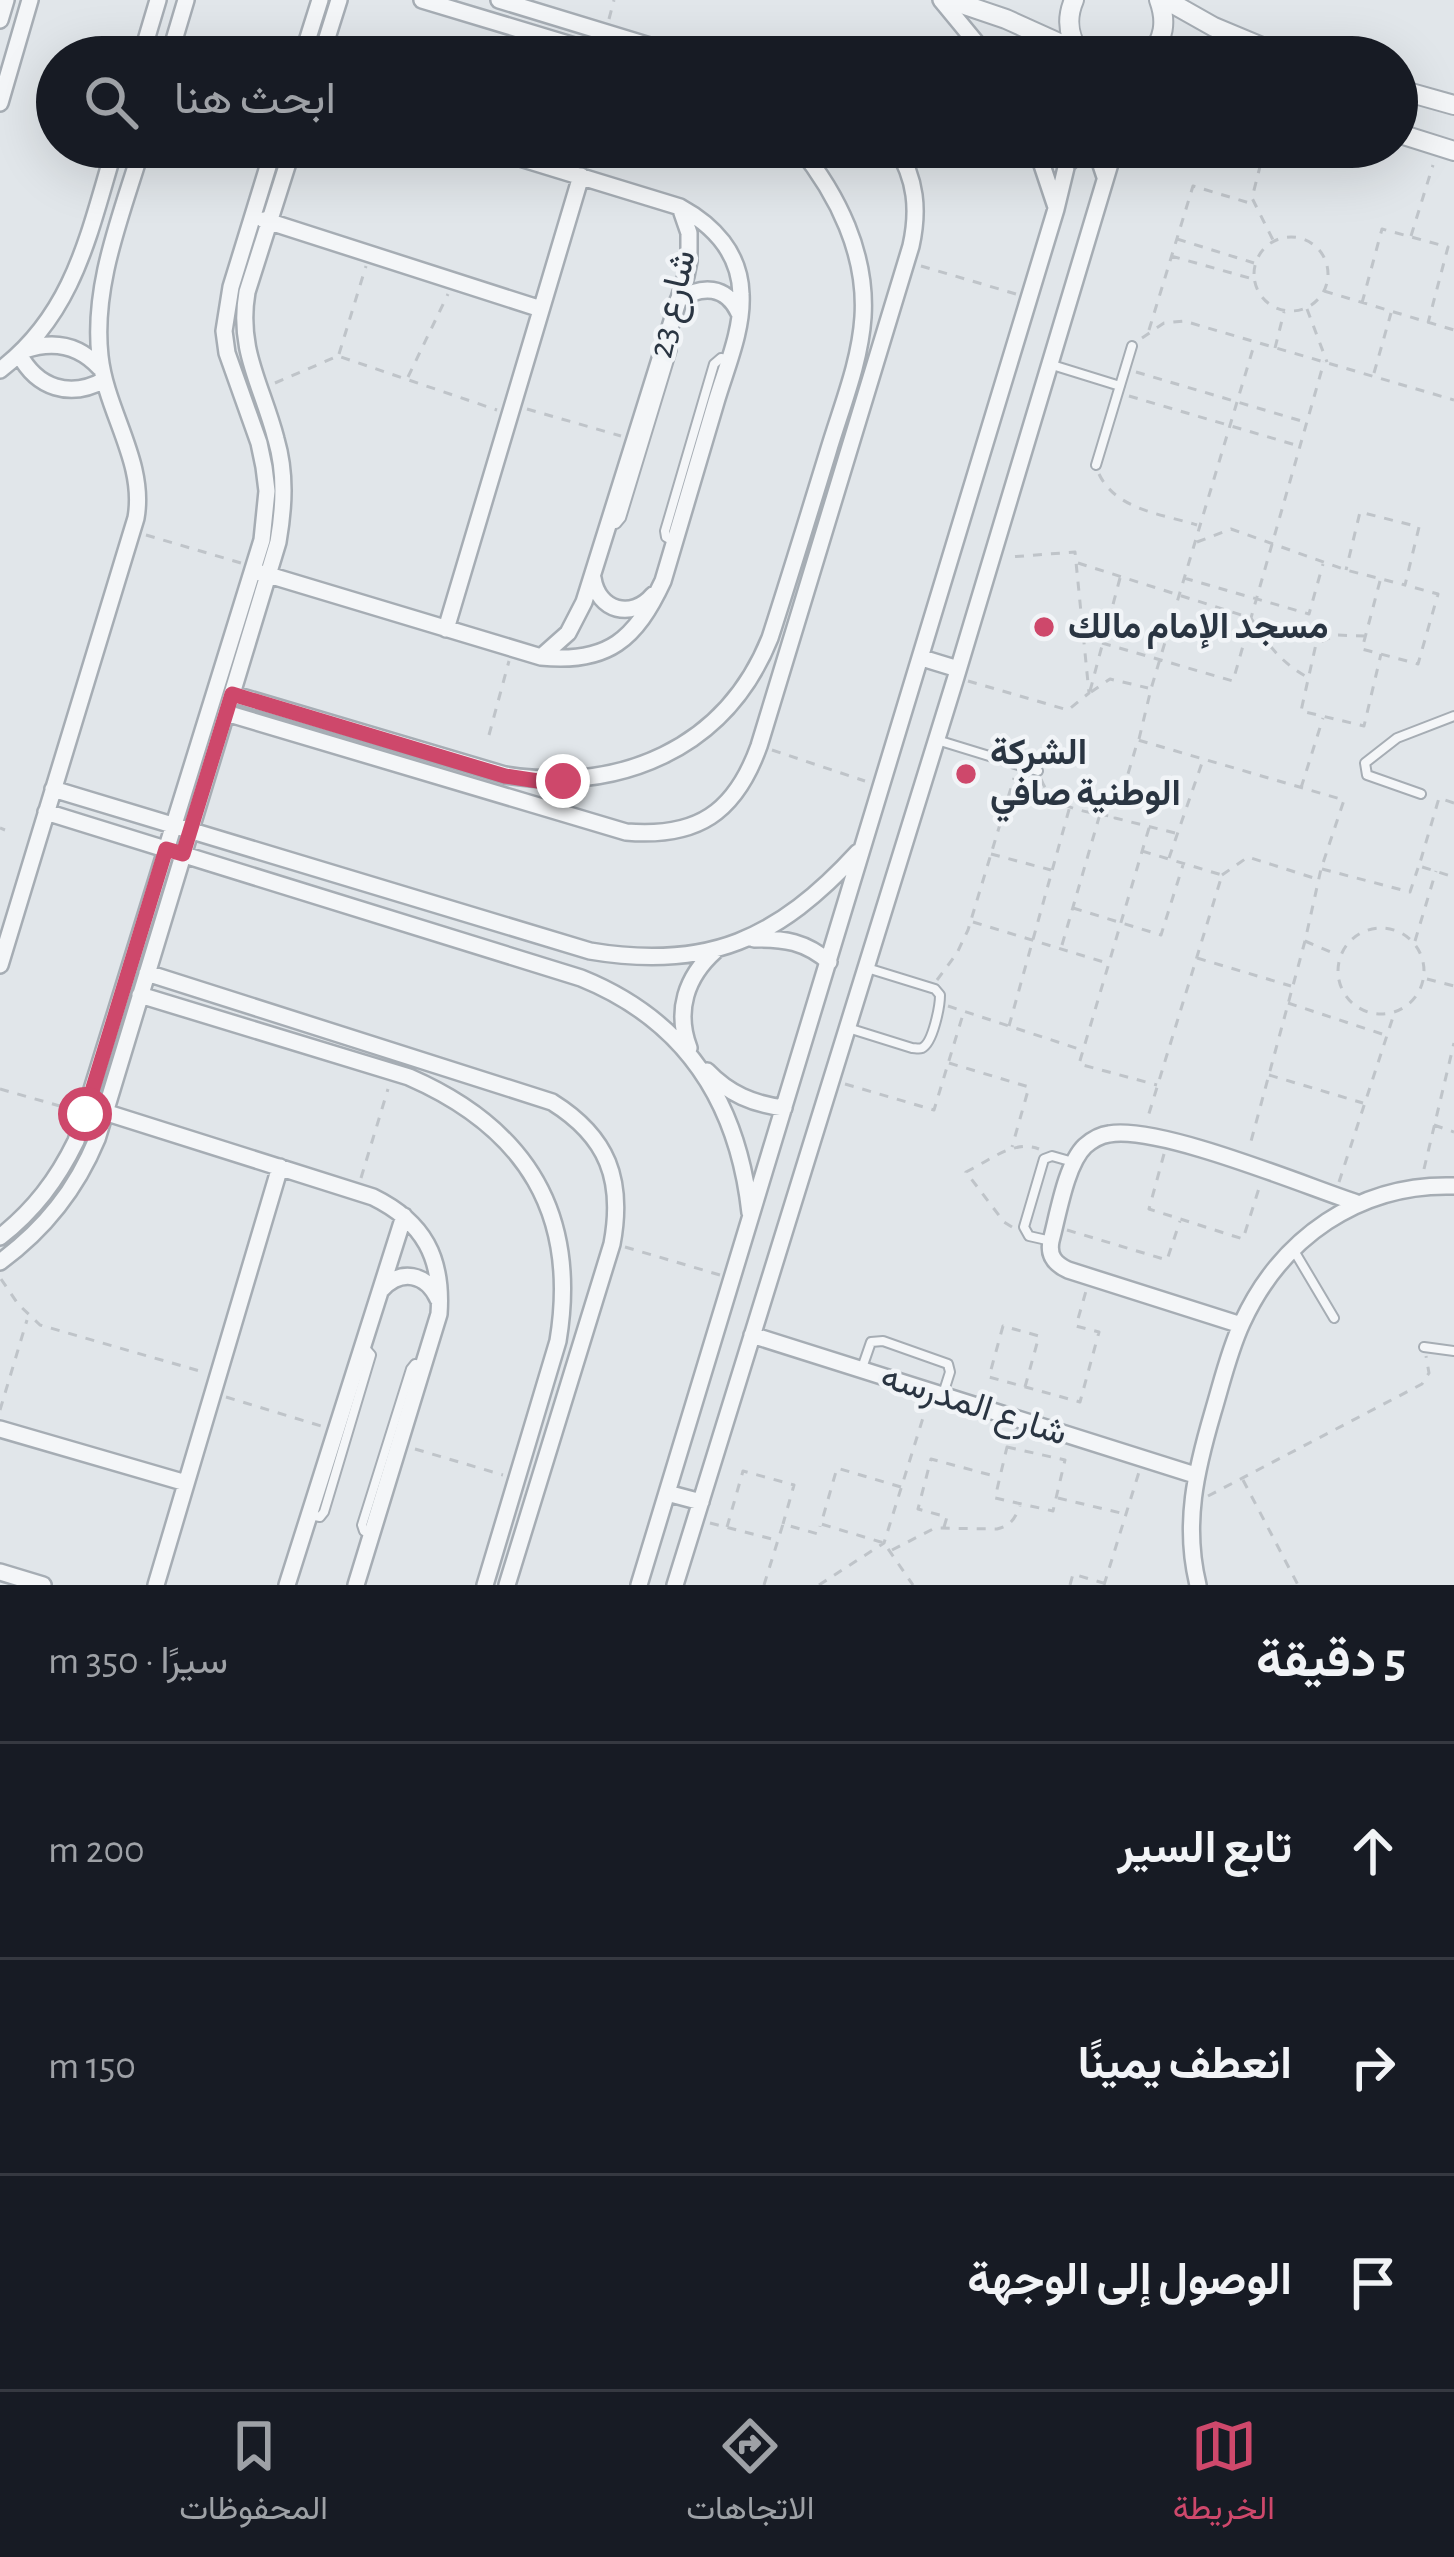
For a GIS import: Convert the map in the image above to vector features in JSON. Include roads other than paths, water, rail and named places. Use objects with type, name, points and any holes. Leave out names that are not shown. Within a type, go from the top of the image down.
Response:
[{"type":"street","points":[[0,103],[30,0]]},
{"type":"street","points":[[148,36],[158,0]]},
{"type":"street","points":[[176,36],[187,0]]},
{"type":"street","points":[[309,36],[320,0]]},
{"type":"street","points":[[328,36],[339,0]]},
{"type":"street","points":[[422,0],[541,36]]},
{"type":"street","points":[[499,0],[618,36]]},
{"type":"street","points":[[952,0],[1040,36]]},
{"type":"street","points":[[952,0],[975,36]]},
{"type":"street","points":[[1071,36],[1068,19],[1074,0]]},
{"type":"street","points":[[1162,0],[1235,36]]},
{"type":"street","points":[[1161,36],[1162,0]]},
{"type":"street","points":[[1418,94],[1454,105]]},
{"type":"street","points":[[0,370],[22,352],[72,282],[108,168]]},
{"type":"street","points":[[0,965],[139,502],[139,486],[103,375],[98,325],[107,264],[136,168]]},
{"type":"street","points":[[0,1262],[39,1230],[87,1164],[147,973],[175,852],[258,571],[278,542],[284,489],[276,436],[246,352],[244,312],[270,168]]},
{"type":"street","points":[[182,827],[232,694],[258,571],[266,516],[264,467],[224,331],[231,287],[284,168]]},
{"type":"street","points":[[554,168],[680,207]]},
{"type":"street","points":[[232,694],[505,776],[538,781],[589,778],[638,766],[668,754],[707,728],[741,694],[770,638],[858,348],[863,316],[856,254],[832,194],[814,168]]},
{"type":"street","points":[[226,713],[599,826],[655,834],[684,829],[710,817],[741,785],[759,746],[907,261],[916,222],[916,197],[907,168]]},
{"type":"street","points":[[1043,168],[1056,208]]},
{"type":"street","points":[[639,1585],[1066,168]]},
{"type":"street","points":[[1102,168],[1105,176]]},
{"type":"street","points":[[675,1585],[1108,168]]},
{"type":"street","points":[[446,628],[580,176]]},
{"type":"street","name":"شارع 23","points":[[541,657],[576,620],[666,340],[689,261],[686,220],[680,207]]},
{"type":"street","name":"شارع 23","points":[[541,657],[565,660],[612,647],[648,614],[663,581],[740,316],[738,271],[729,250],[716,232],[680,207]]},
{"type":"street","points":[[261,219],[541,309]]},
{"type":"street","points":[[678,301],[703,289],[716,290],[727,295],[740,316]]},
{"type":"street","points":[[22,352],[52,344],[67,346],[80,351],[103,375]]},
{"type":"street","points":[[22,352],[34,375],[55,388],[80,390],[103,375]]},
{"type":"street","points":[[815,495],[834,500]]},
{"type":"street","points":[[258,571],[541,657]]},
{"type":"street","points":[[592,575],[603,602],[616,609],[644,606],[663,581]]},
{"type":"street","points":[[922,658],[957,673]]},
{"type":"street","points":[[53,789],[590,951],[652,958],[685,956],[745,939],[797,911],[864,845]]},
{"type":"street","points":[[46,812],[580,977],[609,989],[654,1019],[730,1091],[784,1108]]},
{"type":"street","points":[[0,1238],[46,1193],[76,1141],[175,852]]},
{"type":"street","points":[[745,939],[786,939],[829,962]]},
{"type":"street","points":[[717,949],[690,980],[682,1019],[693,1057],[734,1134],[750,1220]]},
{"type":"street","points":[[147,973],[552,1102],[572,1114],[602,1149],[617,1193],[612,1244],[507,1585]]},
{"type":"street","points":[[140,995],[441,1091],[494,1129],[536,1180],[550,1210],[562,1259],[563,1308],[558,1341],[485,1585]]},
{"type":"street","points":[[86,1110],[357,1191],[404,1216],[434,1259],[441,1291],[439,1314],[356,1585]]},
{"type":"street","points":[[1241,1325],[1055,1262],[1050,1249],[1053,1234],[1074,1162],[1088,1143],[1120,1133],[1167,1141],[1357,1203]]},
{"type":"street","points":[[156,1585],[280,1167]]},
{"type":"street","points":[[1198,1585],[1190,1536],[1195,1475],[1241,1325],[1263,1284],[1293,1247],[1357,1203],[1420,1186],[1454,1186]]},
{"type":"street","points":[[292,1580],[404,1216]]},
{"type":"street","points":[[380,1292],[394,1278],[414,1276],[437,1294],[439,1314]]},
{"type":"street","name":"شارع المدرسه","points":[[752,1335],[1195,1475]]},
{"type":"street","points":[[0,1429],[186,1484]]},
{"type":"street","points":[[516,1480],[537,1489]]},
{"type":"street","points":[[667,1493],[698,1511]]},
{"type":"street","points":[[0,1572],[43,1585]]},
{"type":"lane","points":[[609,524],[621,518],[672,350],[666,340]]},
{"type":"lane","points":[[1096,465],[1132,346]]},
{"type":"lane","points":[[1048,364],[1119,389]]},
{"type":"lane","points":[[1421,794],[1367,775],[1365,763],[1397,738],[1454,716]]},
{"type":"lane","points":[[936,740],[1038,771]]},
{"type":"lane","points":[[847,1028],[921,1048],[928,1042],[941,1003],[938,992],[931,988],[866,968]]},
{"type":"lane","points":[[1053,1234],[1025,1233],[1042,1162],[1046,1157],[1074,1162]]},
{"type":"lane","points":[[1293,1247],[1334,1318]]},
{"type":"lane","points":[[861,1369],[869,1345],[883,1341],[948,1364],[950,1372],[937,1393]]},
{"type":"lane","points":[[310,1515],[320,1517],[324,1512],[371,1355],[363,1346]]},
{"type":"lane","points":[[1424,1347],[1454,1351]]},
{"type":"lane","points":[[372,1534],[362,1525],[383,1457],[412,1366],[424,1366]]},
{"type":"place","name":"مسجد الإمام مالك","points":[[1044,627]]},
{"type":"place","name":"الشركة الوطنية صافي","points":[[966,774]]}]
